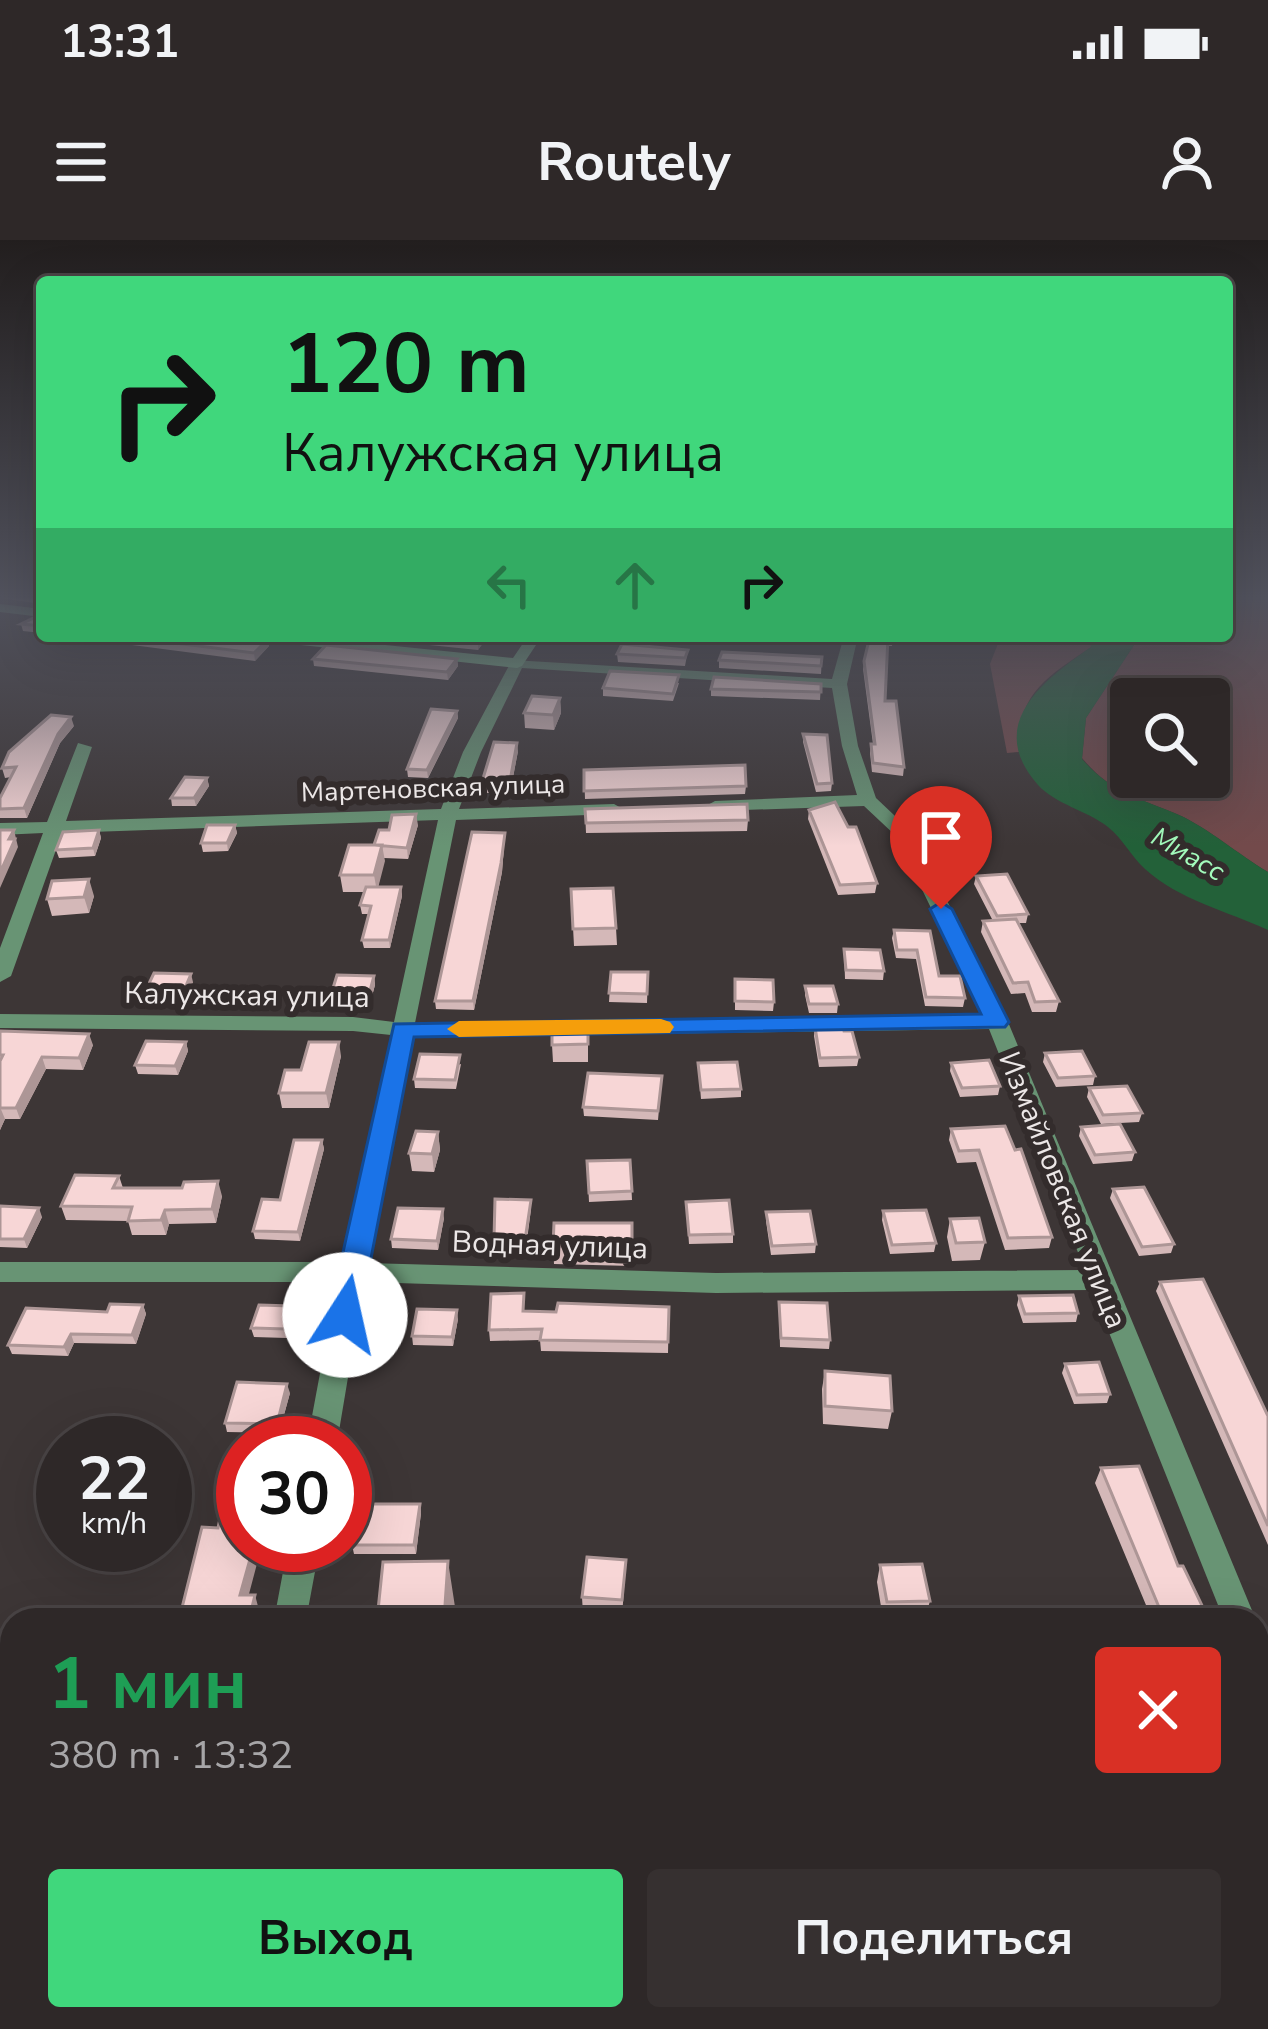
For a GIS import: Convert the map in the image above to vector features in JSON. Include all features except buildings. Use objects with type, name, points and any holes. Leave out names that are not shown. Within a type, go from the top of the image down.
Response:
[{"type":"street","points":[[327,1416],[352,1272],[448,815],[472,752],[509,679]]},
{"type":"street","points":[[769,679],[838,684]]},
{"type":"street","name":"Измайловская улица","points":[[839,679],[850,746],[868,800],[904,833],[997,1022],[1235,1608]]},
{"type":"street","points":[[0,976],[84,747]]},
{"type":"street","points":[[694,806],[868,800]]},
{"type":"street","name":"Мартеновская улица","points":[[0,829],[627,808]]},
{"type":"street","name":"Калужская улица","points":[[0,1021],[353,1024],[403,1030],[997,1022]]},
{"type":"street","name":"Водная улица","points":[[0,1272],[352,1272],[716,1283],[1099,1280]]},
{"type":"street","points":[[292,1608],[299,1572]]},
{"type":"shaded area","points":[[993,679],[1047,679],[1023,715],[1019,752],[1007,753]]},
{"type":"shaded area","points":[[1230,679],[1268,679],[1268,872],[1190,820],[1138,799],[1230,798]]},
{"type":"shaded area","points":[[1110,682],[1110,783],[1082,758],[1086,718]]},
{"type":"water","name":"Миасс","points":[[1049,679],[1110,679],[1086,718],[1082,759],[1110,783],[1110,798],[1137,798],[1190,820],[1268,872],[1268,930],[1158,880],[1108,827],[1045,792],[1023,763],[1017,742],[1027,706]]},
{"type":"slow traffic","points":[[459,1029],[661,1027]]},
{"type":"route","points":[[345,1315],[403,1030],[997,1022],[941,909]]}]
